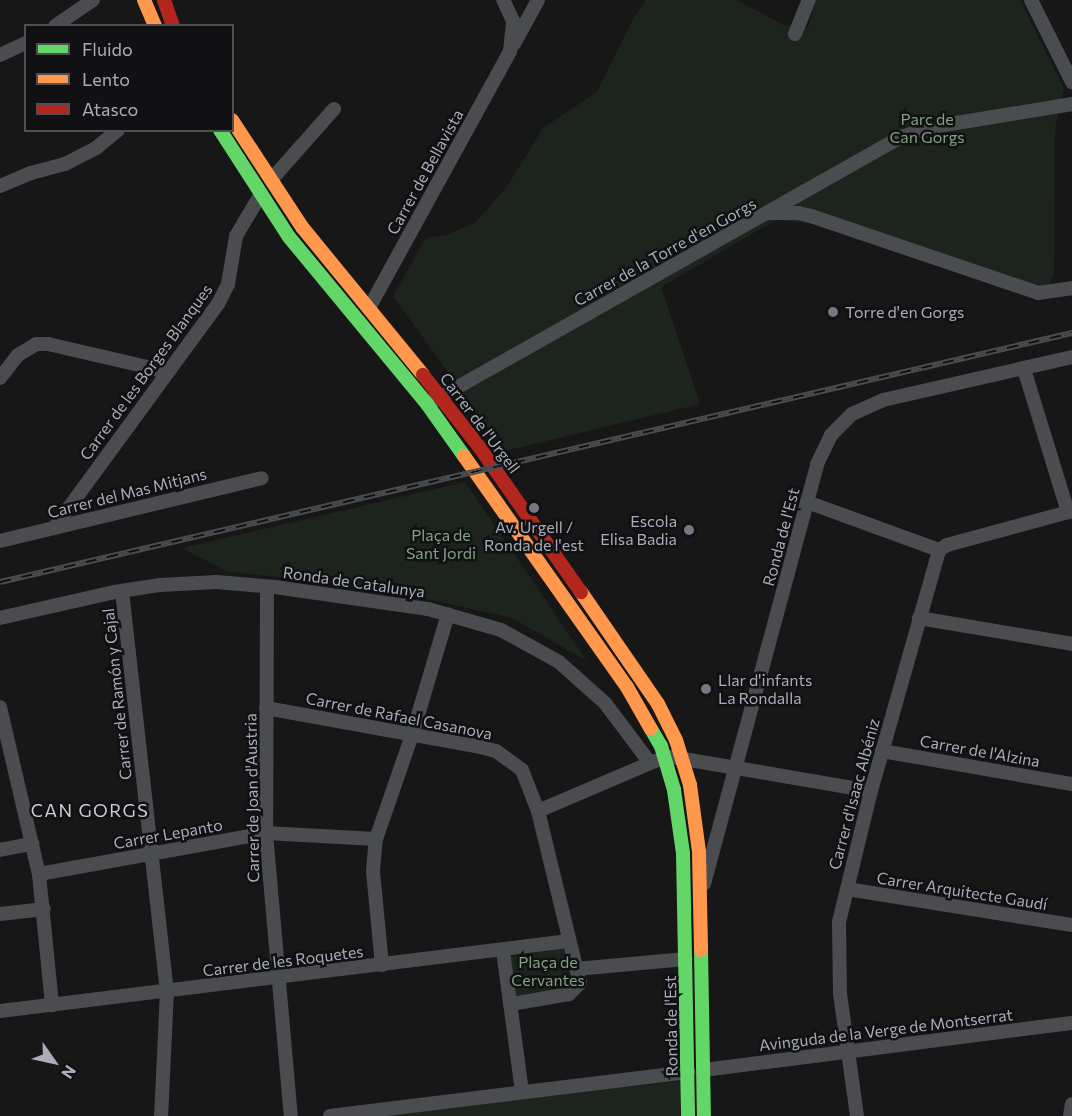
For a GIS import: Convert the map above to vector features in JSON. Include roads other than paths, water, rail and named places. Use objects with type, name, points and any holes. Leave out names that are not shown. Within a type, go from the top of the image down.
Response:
[{"type":"street","points":[[58,24],[93,0]]},
{"type":"street","points":[[144,0],[154,24]]},
{"type":"street","points":[[164,0],[172,24]]},
{"type":"street","name":"Carrer de Bellavista","points":[[502,0],[513,21],[510,51]]},
{"type":"street","name":"Carrer de Bellavista","points":[[369,308],[538,0]]},
{"type":"street","points":[[795,34],[809,0]]},
{"type":"street","points":[[1031,0],[1072,82]]},
{"type":"street","points":[[0,55],[24,44]]},
{"type":"street","points":[[765,213],[901,137],[938,126],[1072,104]]},
{"type":"street","points":[[271,180],[334,109]]},
{"type":"street","name":"Carrer de l'Urgell","points":[[234,123],[309,236],[441,396],[658,704],[673,758]]},
{"type":"street","points":[[0,186],[31,173],[66,164],[96,148],[116,132]]},
{"type":"street","name":"Carrer de l'Urgell","points":[[221,132],[296,247],[427,404],[627,687],[673,758]]},
{"type":"street","points":[[819,182],[805,206],[820,220]]},
{"type":"street","name":"Carrer de les Borges Blanques","points":[[54,528],[224,294],[230,276],[236,236],[261,194]]},
{"type":"street","name":"Carrer de la Torre d'en Gorgs","points":[[427,404],[765,213],[798,213],[1038,293],[1072,288]]},
{"type":"street","points":[[0,378],[18,355],[36,344],[48,344],[156,369],[165,374]]},
{"type":"street","name":"Ronda de l'Est","points":[[700,897],[817,464],[831,435],[852,414],[884,400],[1072,357]]},
{"type":"street","points":[[807,502],[939,550],[947,544],[1070,511],[1024,369]]},
{"type":"street","name":"Carrer del Mas Mitjans","points":[[0,541],[262,478]]},
{"type":"street","name":"Carrer d'Isaac Albéniz","points":[[857,1116],[846,1051],[838,948],[839,922],[871,791],[939,550]]},
{"type":"street","name":"Ronda de Catalunya","points":[[0,618],[122,591],[160,585],[216,582],[267,587],[448,614],[501,630],[559,662],[605,703],[650,763]]},
{"type":"street","name":"Carrer de Joan d'Austria","points":[[267,587],[266,833],[291,1116]]},
{"type":"street","name":"Carrer de Ramón y Cajal","points":[[122,591],[167,991],[161,1116]]},
{"type":"street","points":[[382,965],[373,871],[376,839],[448,614]]},
{"type":"street","points":[[919,618],[1072,644]]},
{"type":"street","points":[[0,706],[4,742],[39,874],[52,1005]]},
{"type":"street","name":"Carrer de Rafael Casanova","points":[[266,708],[496,751],[522,770],[538,811],[569,941]]},
{"type":"street","name":"Carrer de l'Alzina","points":[[882,751],[1072,784]]},
{"type":"street","points":[[538,811],[650,763],[673,758],[871,791]]},
{"type":"street","name":"Ronda de l'Est","points":[[673,758],[694,807],[699,852],[704,1116]]},
{"type":"street","name":"Ronda de l'Est","points":[[673,758],[683,853],[688,1116]]},
{"type":"street","name":"Carrer Lepanto","points":[[39,874],[266,833],[376,839]]},
{"type":"street","points":[[0,850],[32,844]]},
{"type":"street","name":"Carrer Arquitecte Gaudí","points":[[847,889],[1072,925]]},
{"type":"street","points":[[0,914],[44,909]]},
{"type":"street","points":[[511,1004],[569,994],[580,983],[569,941]]},
{"type":"street","name":"Carrer de les Roquetes","points":[[0,1011],[503,951],[569,941]]},
{"type":"street","points":[[503,951],[522,1092]]},
{"type":"street","points":[[576,969],[686,959]]},
{"type":"street","name":"Avinguda de la Verge de Montserrat","points":[[704,1070],[1072,1023]]},
{"type":"street","points":[[330,1116],[688,1072]]},
{"type":"street","points":[[1070,1116],[1072,1104]]},
{"type":"railway","points":[[0,582],[1072,333]]},
{"type":"place","name":"Torre d'en Gorgs","points":[[833,312]]},
{"type":"place","name":"Av. Urgell / Ronda de l'est","points":[[534,508]]},
{"type":"place","name":"Escola Elisa Badia","points":[[689,530]]},
{"type":"place","name":"Llar d'infants La Rondalla","points":[[706,689]]},
{"type":"district","name":"CAN GORGS","points":[[90,810]]},
{"type":"park label","name":"Parc de Can Gorgs","points":[[927,128]]},
{"type":"park label","name":"Plaça de Sant Jordi","points":[[441,544]]},
{"type":"park label","name":"Plaça de Cervantes","points":[[548,971]]}]
